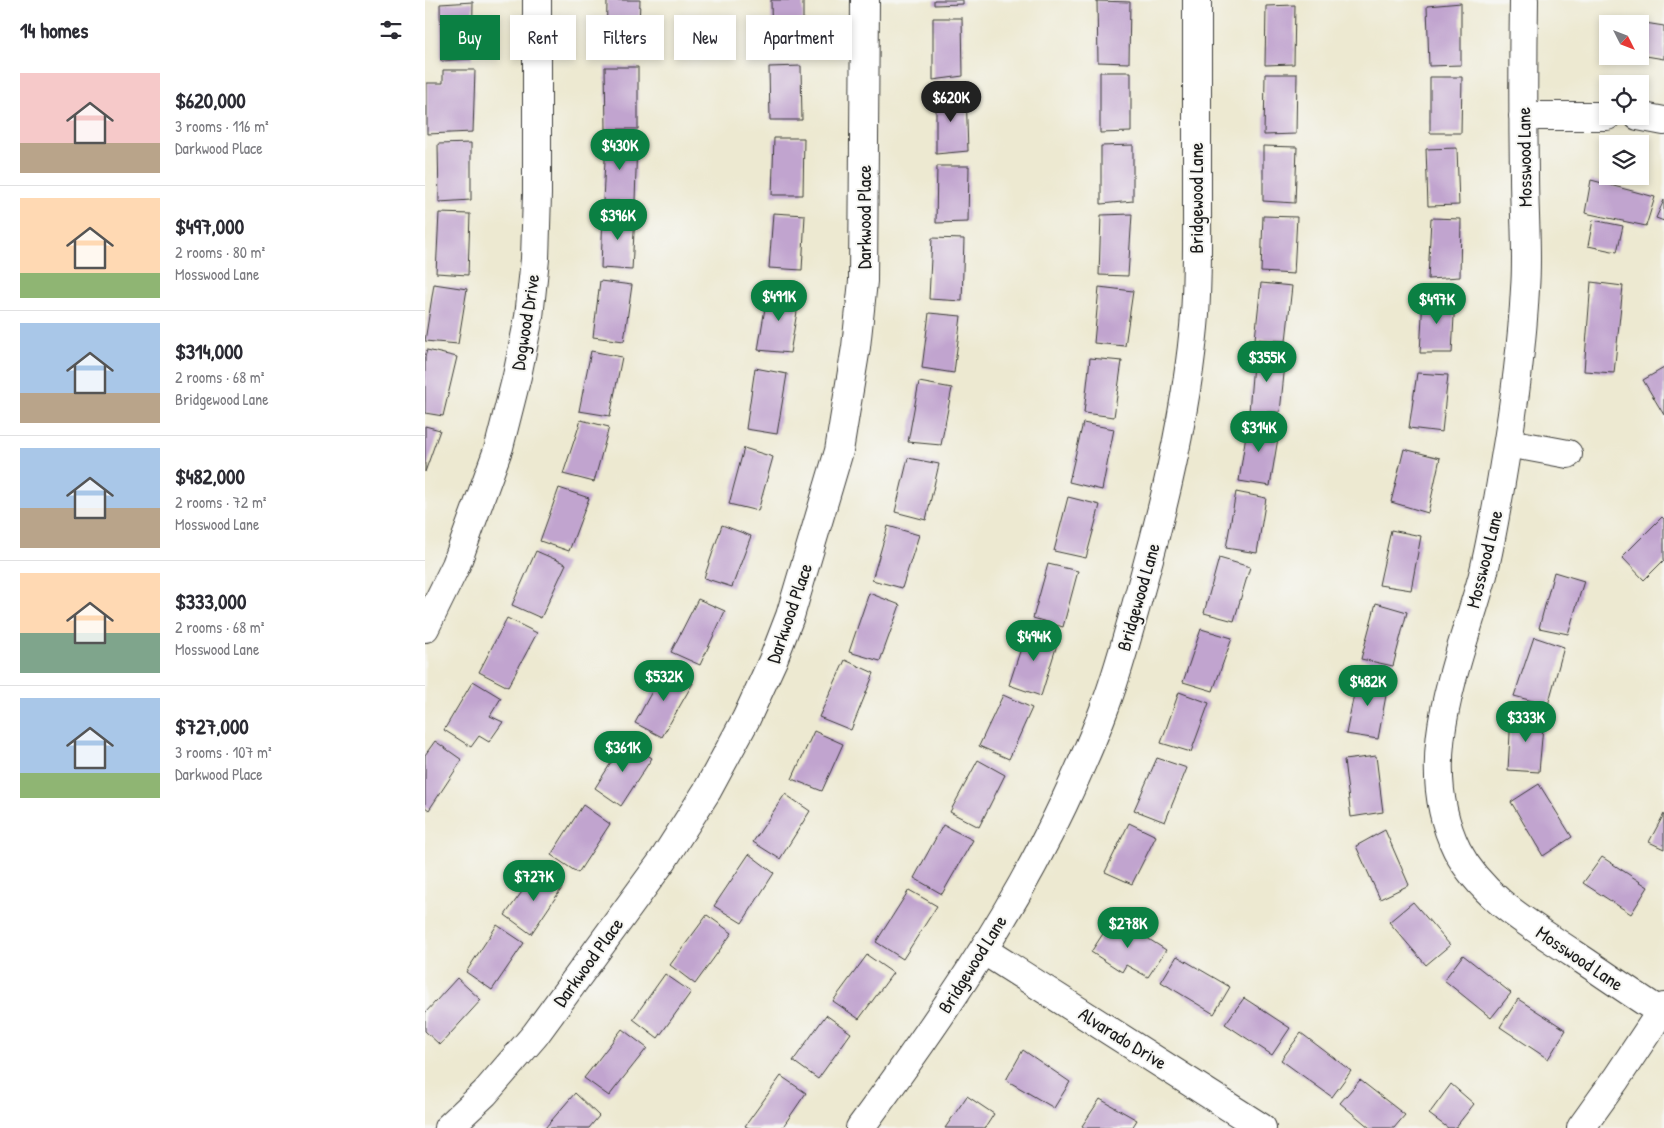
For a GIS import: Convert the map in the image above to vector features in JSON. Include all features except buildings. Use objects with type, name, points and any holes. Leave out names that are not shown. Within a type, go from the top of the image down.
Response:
[{"type":"street","name":"Dogwood Drive","points":[[425,628],[456,565],[499,448],[529,317],[535,259],[537,203],[537,0]]},
{"type":"street","name":"Darkwood Place","points":[[448,1128],[485,1093],[535,1035],[663,860],[707,791],[746,719],[791,616],[839,451],[856,347],[863,281],[865,0]]},
{"type":"street","name":"Bridgewood Lane","points":[[861,1128],[902,1071],[983,950],[1023,883],[1063,806],[1105,706],[1138,598],[1172,470],[1185,400],[1194,325],[1197,241],[1197,0]]},
{"type":"street","name":"Mosswood Lane","points":[[1524,0],[1525,286],[1517,378],[1497,508],[1483,573],[1443,713],[1439,773],[1441,800],[1448,826],[1458,850],[1471,870],[1496,900],[1663,1011]]},
{"type":"street","points":[[1523,116],[1599,116]]},
{"type":"street","points":[[1649,118],[1664,121]]},
{"type":"street","points":[[1508,442],[1568,454]]},
{"type":"street","name":"Alvarado Drive","points":[[983,950],[1262,1128]]},
{"type":"street","points":[[1581,1128],[1663,1011]]}]
